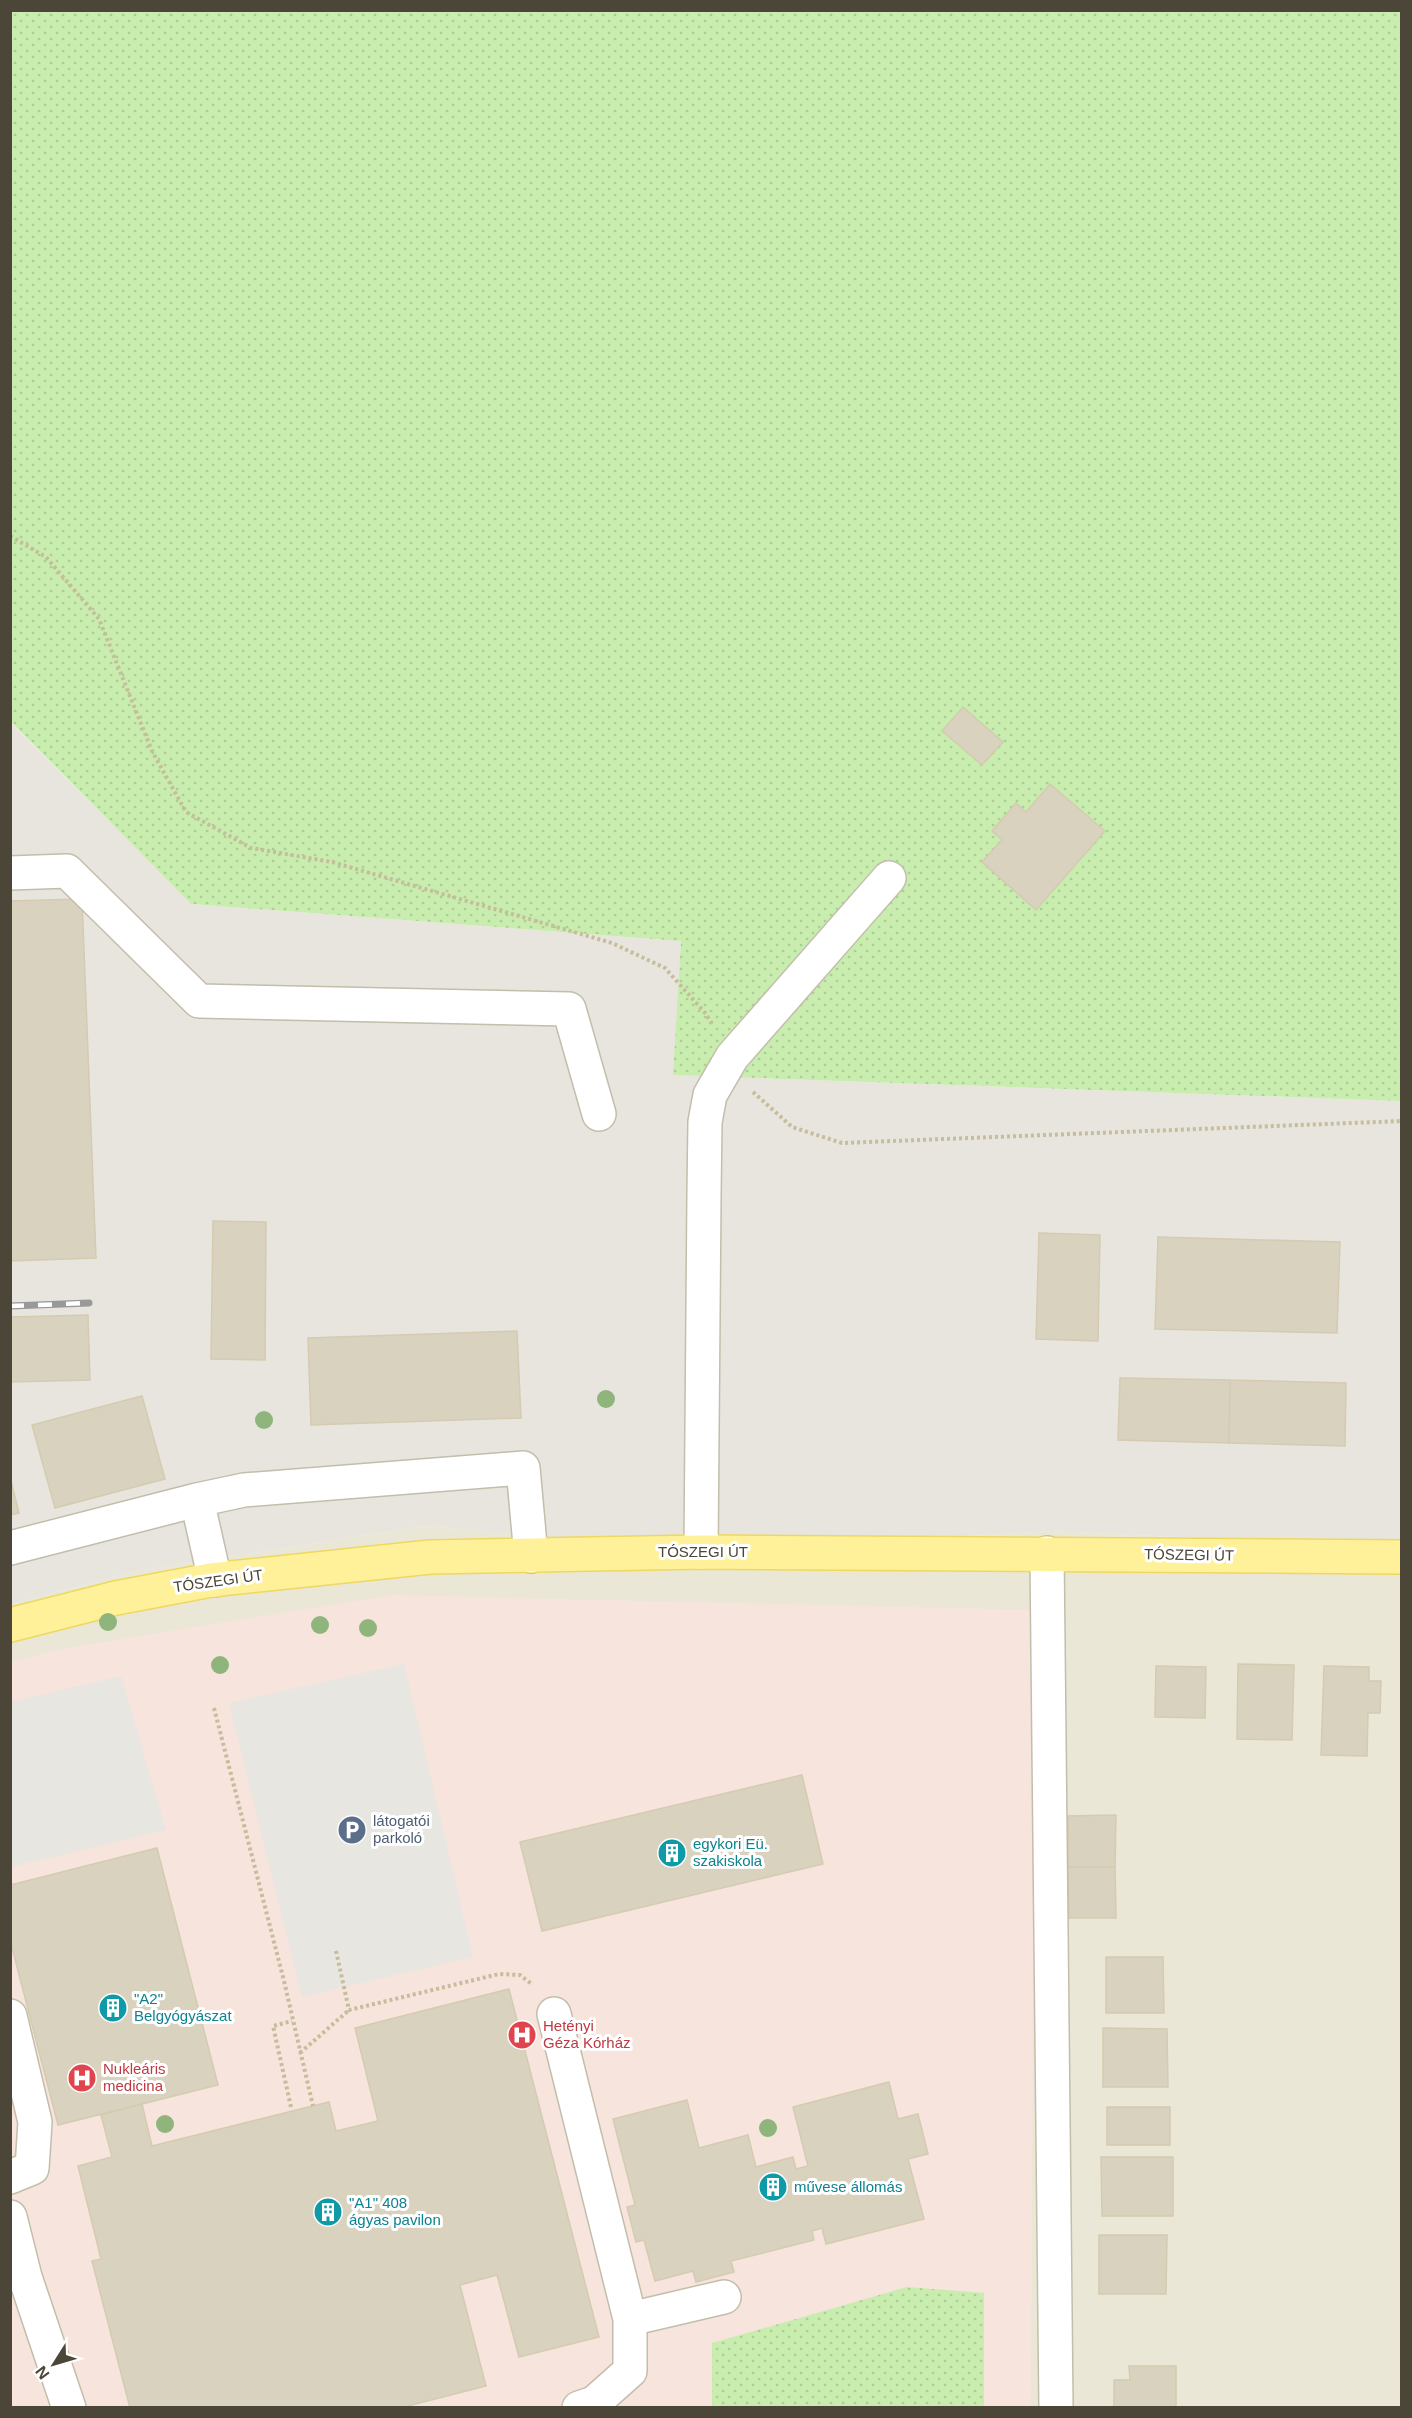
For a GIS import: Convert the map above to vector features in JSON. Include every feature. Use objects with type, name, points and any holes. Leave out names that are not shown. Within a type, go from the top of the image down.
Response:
[{"type":"main road","name":"TÓSZEGI ÚT","points":[[10,1625],[116,1598],[215,1580],[430,1557],[700,1552],[1401,1557]]},
{"type":"street","points":[[10,873],[67,871],[199,1001],[569,1009],[599,1114]]},
{"type":"street","points":[[700,1552],[705,1122],[710,1095],[732,1057],[889,878]]},
{"type":"street","points":[[10,1548],[244,1490],[523,1468],[531,1556]]},
{"type":"street","points":[[197,1500],[215,1580]]},
{"type":"street","points":[[1047,1553],[1056,2408]]},
{"type":"street","points":[[554,2014],[630,2319],[630,2370],[592,2406]]},
{"type":"street","points":[[10,2016],[35,2122],[32,2168],[10,2177]]},
{"type":"street","points":[[10,2217],[25,2277],[69,2408]]},
{"type":"street","points":[[630,2319],[724,2297]]},
{"type":"path","points":[[10,537],[46,557],[99,619],[152,751],[186,812],[251,848],[332,862],[612,944],[665,968],[706,1014],[754,1093],[792,1127],[842,1143],[1401,1120]]},
{"type":"path","points":[[214,1708],[285,1982],[313,2106]]},
{"type":"path","points":[[336,1951],[349,2010]]},
{"type":"path","points":[[300,2054],[349,2010],[499,1974],[520,1975],[541,1992],[554,2014]]},
{"type":"path","points":[[291,2107],[273,2026],[292,2021]]},
{"type":"shaded area","points":[[10,722],[191,904],[681,941],[674,1075],[1401,1101],[1401,1548],[1051,1531],[701,1552],[425,1526],[136,1571],[11,1604]]},
{"type":"shaded area","name":"Hetényi Géza Kórház","points":[[425,1526],[701,1552],[1051,1531],[1401,1548],[1401,2407],[11,2408],[11,1604],[136,1571]]},
{"type":"shaded area","name":"Hetényi Géza Kórház","points":[[393,1595],[1035,1610],[1031,2407],[11,2408],[11,1662],[60,1649]]},
{"type":"shaded area","name":"látogatói parkoló","points":[[404,1664],[473,1957],[302,1997],[229,1703]]},
{"type":"shaded area","points":[[121,1676],[166,1830],[11,1867],[11,1702]]},
{"type":"green space","points":[[10,11],[1401,11],[1401,1101],[673,1075],[681,941],[191,904],[11,722]]},
{"type":"green space","points":[[907,2287],[984,2293],[984,2407],[712,2407],[712,2343]]},
{"type":"building","points":[[963,707],[1003,742],[982,765],[942,731]]},
{"type":"building","points":[[1050,784],[1105,831],[1036,910],[982,862],[1002,840],[992,831],[1016,803],[1026,812]]},
{"type":"building","points":[[82,899],[96,1258],[10,1261],[10,901]]},
{"type":"building","points":[[213,1221],[266,1222],[265,1360],[211,1359]]},
{"type":"building","points":[[1039,1233],[1100,1235],[1098,1341],[1036,1339]]},
{"type":"building","points":[[1158,1237],[1340,1242],[1337,1333],[1155,1329]]},
{"type":"building","points":[[88,1315],[90,1380],[10,1382],[10,1317]]},
{"type":"building","points":[[517,1331],[521,1418],[311,1425],[308,1338]]},
{"type":"building","points":[[1120,1378],[1230,1380],[1229,1443],[1118,1440]]},
{"type":"building","points":[[1230,1380],[1346,1383],[1345,1446],[1229,1443]]},
{"type":"building","points":[[142,1396],[165,1479],[55,1508],[32,1425]]},
{"type":"building","points":[[10,1477],[19,1513],[10,1515]]},
{"type":"building","points":[[1238,1664],[1294,1665],[1292,1740],[1237,1739]]},
{"type":"building","points":[[1156,1666],[1206,1667],[1205,1718],[1155,1717]]},
{"type":"building","points":[[1324,1666],[1369,1667],[1369,1681],[1381,1681],[1380,1713],[1368,1713],[1367,1756],[1321,1755]]},
{"type":"building","name":"egykori Eü. szakiskola","points":[[802,1775],[823,1864],[542,1931],[520,1842]]},
{"type":"building","points":[[1116,1815],[1115,1867],[1068,1867],[1068,1816]]},
{"type":"building","name":"\"A2\" Belgyógyászat","points":[[157,1848],[218,2085],[58,2125],[10,1940],[10,1885]]},
{"type":"building","points":[[1068,1867],[1115,1867],[1116,1918],[1069,1918]]},
{"type":"building","points":[[1106,1957],[1163,1957],[1164,2013],[1106,2013]]},
{"type":"building","name":"\"A1\" 408 ágyas pavilon","points":[[509,1989],[599,2337],[519,2357],[497,2275],[460,2285],[486,2386],[400,2408],[130,2408],[92,2261],[101,2259],[78,2166],[112,2157],[101,2115],[142,2104],[152,2146],[329,2102],[336,2131],[378,2121],[355,2028]]},
{"type":"building","points":[[1103,2028],[1167,2029],[1168,2087],[1103,2087]]},
{"type":"building","name":"művese állomás","points":[[889,2082],[898,2119],[918,2114],[928,2154],[908,2159],[924,2219],[826,2244],[822,2228],[812,2231],[814,2240],[731,2261],[734,2272],[696,2282],[693,2271],[655,2281],[644,2240],[636,2242],[627,2207],[635,2205],[613,2119],[687,2100],[699,2148],[748,2135],[756,2167],[793,2157],[796,2169],[808,2166],[793,2107]]},
{"type":"building","points":[[1107,2107],[1170,2107],[1170,2145],[1107,2145]]},
{"type":"building","points":[[1101,2157],[1173,2157],[1173,2216],[1102,2216]]},
{"type":"building","points":[[1099,2235],[1167,2235],[1166,2294],[1099,2294]]},
{"type":"building","points":[[1129,2366],[1176,2366],[1176,2408],[1114,2408],[1114,2380],[1130,2380]]},
{"type":"railway","points":[[10,1306],[89,1303]]},
{"type":"place","name":"látogatói parkoló","points":[[352,1830]]},
{"type":"place","name":"egykori Eü. szakiskola","points":[[672,1853]]},
{"type":"place","name":"\"A2\" Belgyógyászat","points":[[113,2008]]},
{"type":"place","name":"Hetényi Géza Kórház","points":[[522,2035]]},
{"type":"place","name":"Nukleáris medicina","points":[[82,2078]]},
{"type":"place","name":"művese állomás","points":[[773,2187]]},
{"type":"place","name":"\"A1\" 408 ágyas pavilon","points":[[328,2212]]}]
